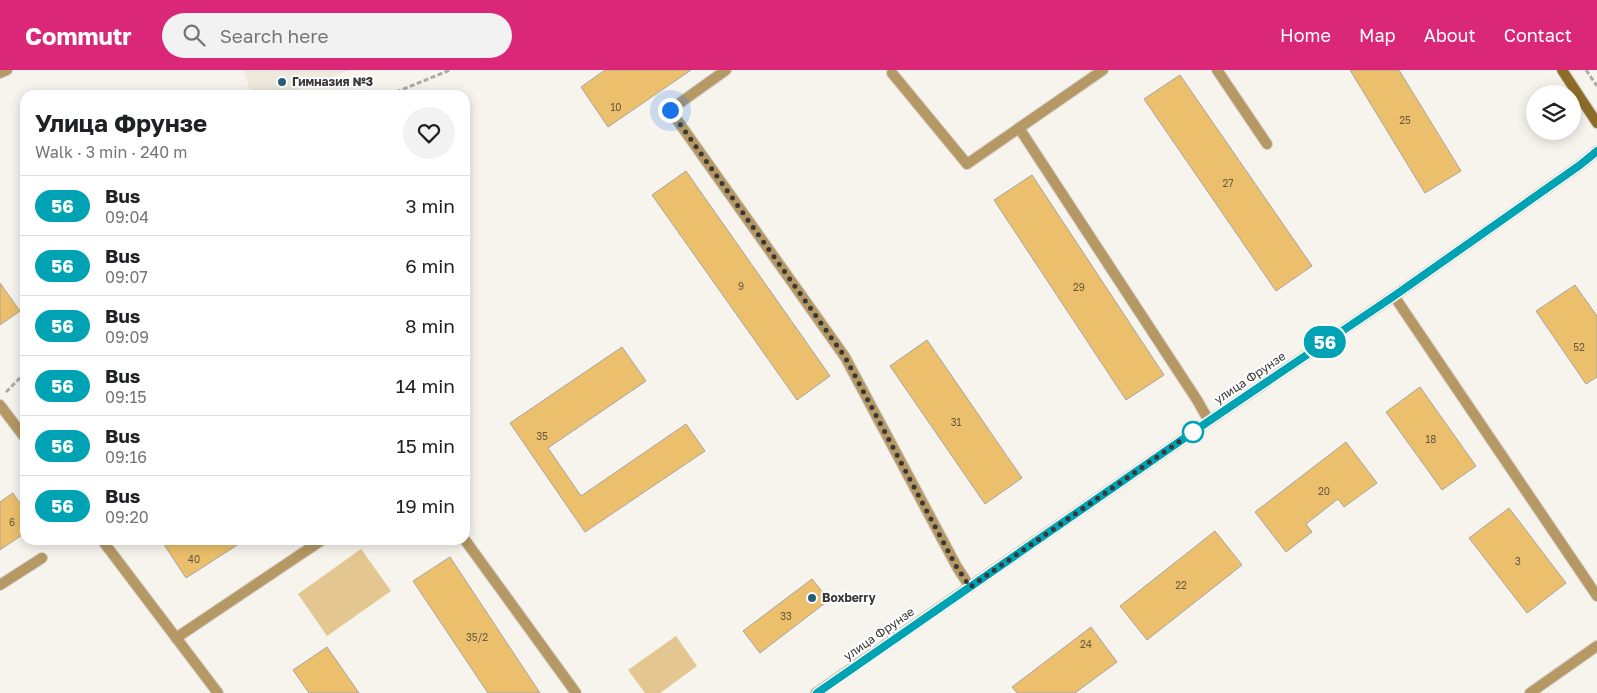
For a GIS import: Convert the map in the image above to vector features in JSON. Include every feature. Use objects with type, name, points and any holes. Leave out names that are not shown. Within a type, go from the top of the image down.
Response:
[{"type":"main road","points":[[1562,70],[1597,123]]},
{"type":"main road","name":"улица Фрунзе","points":[[816,693],[1209,421],[1394,296],[1580,165],[1597,151]]},
{"type":"street","points":[[0,73],[7,70]]},
{"type":"street","points":[[726,70],[670,110],[845,357],[956,566],[970,587]]},
{"type":"street","points":[[893,71],[967,164],[1103,70]]},
{"type":"street","points":[[1217,70],[1267,144]]},
{"type":"street","points":[[1019,128],[1209,421]]},
{"type":"street","points":[[1394,296],[1597,596]]},
{"type":"street","points":[[0,404],[20,431]]},
{"type":"street","points":[[106,545],[218,693]]},
{"type":"street","points":[[176,638],[315,545]]},
{"type":"street","points":[[469,545],[576,693]]},
{"type":"street","points":[[0,585],[42,558]]},
{"type":"street","points":[[1530,693],[1597,646]]},
{"type":"path","points":[[401,90],[450,70]]},
{"type":"path","points":[[1586,70],[1597,86]]},
{"type":"path","points":[[0,397],[20,378]]},
{"type":"shaded area","name":"Гимназия №3","points":[[243,70],[350,70],[296,90],[250,90]]},
{"type":"shaded area","points":[[361,549],[391,591],[327,636],[298,594]]},
{"type":"shaded area","points":[[676,636],[697,666],[660,693],[645,693],[628,670]]},
{"type":"building","points":[[605,70],[691,70],[608,127],[581,87]]},
{"type":"building","points":[[1350,70],[1399,70],[1461,171],[1425,193]]},
{"type":"building","points":[[1180,75],[1312,266],[1276,291],[1144,99]]},
{"type":"building","points":[[686,171],[830,376],[797,400],[652,195]]},
{"type":"building","points":[[1032,175],[1164,375],[1126,400],[994,200]]},
{"type":"building","points":[[0,283],[20,311],[0,325]]},
{"type":"building","points":[[1575,285],[1597,316],[1597,377],[1586,384],[1536,311]]},
{"type":"building","points":[[927,340],[1022,478],[985,504],[890,366]]},
{"type":"building","points":[[622,347],[646,381],[548,448],[581,496],[686,424],[705,451],[585,532],[510,423]]},
{"type":"building","points":[[1420,387],[1476,466],[1442,490],[1386,412]]},
{"type":"building","points":[[1346,442],[1377,483],[1344,507],[1338,499],[1306,524],[1312,532],[1286,552],[1255,512]]},
{"type":"building","points":[[13,493],[20,504],[20,536],[0,550],[0,502]]},
{"type":"building","points":[[1509,508],[1566,583],[1527,613],[1469,538]]},
{"type":"building","points":[[1215,531],[1242,565],[1147,640],[1120,606]]},
{"type":"building","points":[[164,545],[237,545],[186,578]]},
{"type":"building","points":[[450,557],[540,693],[488,693],[413,581]]},
{"type":"building","points":[[812,579],[829,600],[760,653],[743,631]]},
{"type":"building","points":[[1091,627],[1117,662],[1075,693],[1017,693],[1012,687]]},
{"type":"building","points":[[327,647],[359,693],[309,693],[293,670]]},
{"type":"bus line","name":"56","points":[[817,693],[1209,421],[1394,296],[1580,165],[1597,151]]},
{"type":"place","name":"Гимназия №3","points":[[282,82]]},
{"type":"place","name":"Boxberry","points":[[812,598]]},
{"type":"route","points":[[670,110],[845,357],[956,566],[970,587],[1193,432]]}]
